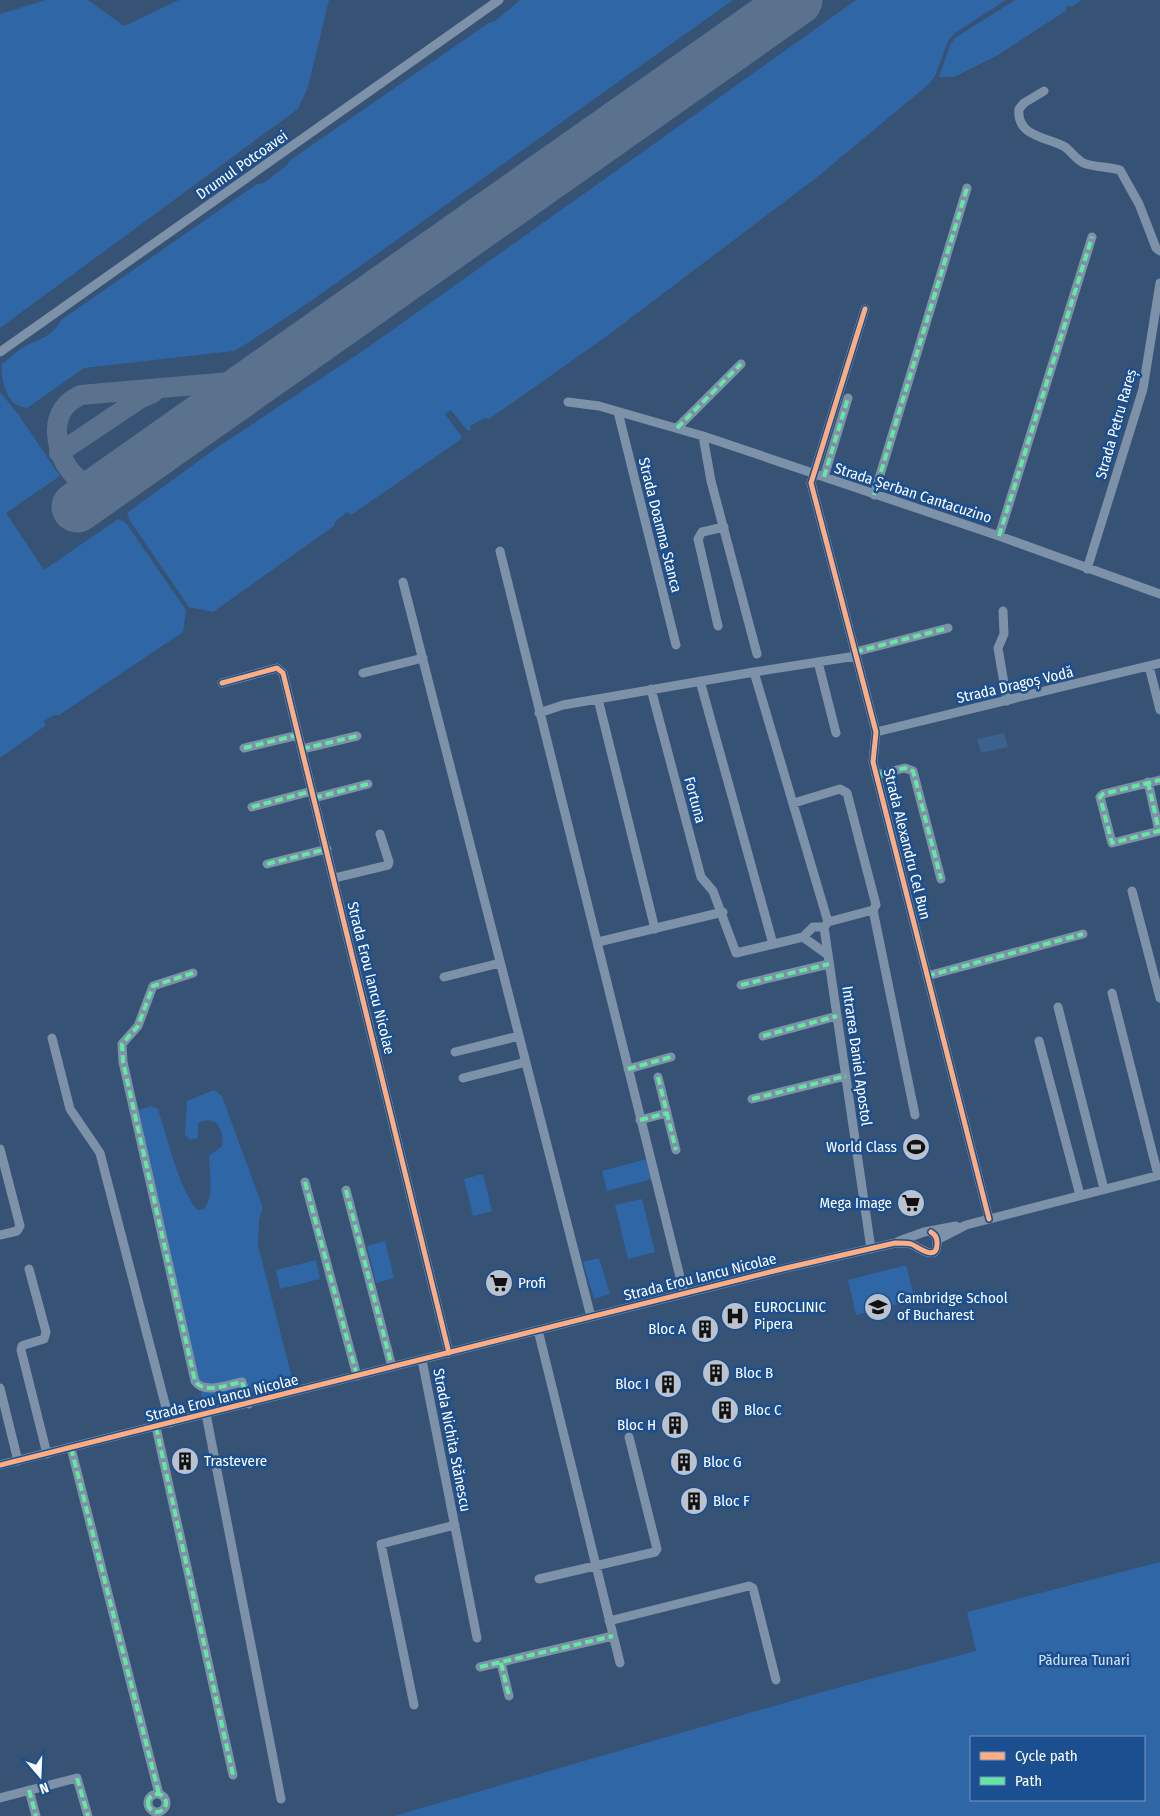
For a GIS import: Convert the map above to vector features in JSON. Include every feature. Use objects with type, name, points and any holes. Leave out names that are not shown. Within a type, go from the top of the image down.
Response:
[{"type":"street","name":"Drumul Potcoavei","points":[[0,352],[499,0]]},
{"type":"street","points":[[1044,91],[1020,109],[1021,122],[1028,131],[1038,138],[1058,144],[1085,164],[1120,170],[1130,185],[1156,248],[1160,251]]},
{"type":"street","points":[[874,495],[967,188]]},
{"type":"street","points":[[1000,532],[1092,237]]},
{"type":"street","name":"Strada Petru Rareș","points":[[1087,569],[1143,389],[1160,283]]},
{"type":"street","name":"Strada Alexandru Cel Bun","points":[[865,309],[811,483],[876,732],[873,762],[876,775],[989,1219]]},
{"type":"street","points":[[677,428],[740,364]]},
{"type":"street","points":[[824,477],[848,398]]},
{"type":"street","name":"Strada Șerban Cantacuzino","points":[[568,402],[585,403],[704,436],[874,495],[1000,532],[1087,569],[1160,594]]},
{"type":"street","name":"Strada Doamna Stanca","points":[[618,412],[676,645]]},
{"type":"street","points":[[704,436],[711,481],[756,654]]},
{"type":"street","points":[[718,626],[698,539],[702,532],[724,528]]},
{"type":"street","name":"Strada Erou Iancu Nicolae","points":[[500,551],[684,1293]]},
{"type":"street","points":[[403,582],[591,1317]]},
{"type":"street","points":[[1003,612],[1004,634],[998,648],[1007,701]]},
{"type":"street","points":[[539,713],[563,705],[818,662],[855,654],[948,628]]},
{"type":"street","points":[[363,673],[423,658]]},
{"type":"street","points":[[818,662],[836,733]]},
{"type":"street","name":"Strada Dragoș Vodă","points":[[876,732],[1160,663]]},
{"type":"street","points":[[1149,666],[1160,710]]},
{"type":"street","name":"Strada Erou Iancu Nicolae","points":[[222,683],[277,668],[280,669],[327,849],[449,1353]]},
{"type":"street","name":"Intrarea Daniel Apostol","points":[[754,672],[794,803],[826,924],[829,960],[871,1249]]},
{"type":"street","points":[[700,681],[773,944],[804,937],[813,927],[873,910]]},
{"type":"street","name":"Fortuna","points":[[651,689],[701,877],[713,891],[723,912],[736,953],[773,944]]},
{"type":"street","points":[[598,699],[655,929]]},
{"type":"street","points":[[244,748],[298,735]]},
{"type":"street","points":[[302,749],[357,736]]},
{"type":"street","points":[[876,775],[905,768],[913,771],[941,879]]},
{"type":"street","points":[[1148,782],[1159,831],[1112,843],[1100,797],[1103,794],[1148,782],[1160,780]]},
{"type":"street","points":[[252,807],[368,784]]},
{"type":"street","points":[[794,803],[840,789],[847,793],[876,905],[873,910],[915,1115]]},
{"type":"street","points":[[334,878],[388,865],[380,834]]},
{"type":"street","points":[[267,864],[327,849]]},
{"type":"street","points":[[1132,891],[1160,998]]},
{"type":"street","points":[[598,942],[723,912]]},
{"type":"street","points":[[927,976],[1083,934]]},
{"type":"street","points":[[804,937],[829,960]]},
{"type":"street","points":[[741,985],[829,960]]},
{"type":"street","points":[[444,977],[500,963]]},
{"type":"street","points":[[192,973],[153,986],[138,1026],[122,1044],[122,1062],[195,1381],[202,1387],[211,1388],[242,1382],[249,1404]]},
{"type":"street","points":[[1112,993],[1159,1175]]},
{"type":"street","points":[[1058,1007],[1104,1189]]},
{"type":"street","points":[[763,1036],[837,1016]]},
{"type":"street","points":[[455,1052],[519,1036]]},
{"type":"street","points":[[52,1038],[70,1109],[100,1153],[170,1423]]},
{"type":"street","points":[[1039,1041],[1080,1195]]},
{"type":"street","points":[[628,1069],[671,1058]]},
{"type":"street","points":[[463,1078],[526,1062]]},
{"type":"street","points":[[752,1099],[846,1076]]},
{"type":"street","points":[[658,1077],[676,1150]]},
{"type":"street","points":[[640,1120],[667,1113]]},
{"type":"street","points":[[0,1149],[20,1226],[17,1231],[0,1235]]},
{"type":"street","name":"Strada Erou Iancu Nicolae","points":[[0,1465],[249,1404],[684,1293],[895,1243],[921,1233],[966,1225],[1159,1175]]},
{"type":"street","points":[[305,1182],[357,1376]]},
{"type":"street","points":[[346,1190],[392,1367]]},
{"type":"street","name":"Strada Erou Iancu Nicolae","points":[[895,1243],[917,1246],[922,1252],[929,1253],[937,1247],[937,1240],[966,1225]]},
{"type":"street","points":[[931,1232],[937,1240]]},
{"type":"street","points":[[917,1246],[916,1239],[921,1233]]},
{"type":"street","points":[[29,1269],[46,1332],[44,1339],[24,1344],[21,1350],[47,1454]]},
{"type":"street","points":[[538,1330],[620,1663]]},
{"type":"street","name":"Strada Nichita Stănescu","points":[[422,1360],[477,1638]]},
{"type":"street","points":[[0,1388],[18,1461]]},
{"type":"street","points":[[206,1414],[281,1799]]},
{"type":"street","points":[[156,1427],[233,1775]]},
{"type":"street","points":[[539,1579],[655,1552],[657,1549],[628,1437]]},
{"type":"street","points":[[71,1448],[159,1794]]},
{"type":"street","name":"Strada Nichita Stănescu","points":[[414,1706],[381,1544],[454,1525]]},
{"type":"street","points":[[609,1621],[749,1586],[753,1588],[776,1680]]},
{"type":"street","points":[[480,1667],[613,1636]]},
{"type":"street","points":[[500,1662],[509,1696]]},
{"type":"street","points":[[0,1798],[77,1778],[88,1816]]},
{"type":"street","points":[[29,1790],[36,1816]]},
{"type":"green space","points":[[46,0],[88,0],[124,26],[179,0],[329,0],[308,87],[298,109],[0,328],[0,14]]},
{"type":"green space","points":[[520,0],[733,0],[311,301],[234,351],[84,368],[27,408],[16,405],[11,400],[4,385],[2,364],[26,346],[47,335],[55,329],[61,320],[257,184],[264,183],[287,165],[289,161],[490,22],[495,21]]},
{"type":"green space","points":[[856,0],[1006,0],[955,33],[948,41],[935,76],[929,84],[816,178],[607,336],[489,419],[484,418],[470,426],[471,431],[467,430],[451,410],[445,414],[462,437],[460,440],[351,515],[347,512],[335,522],[334,526],[213,612],[189,607],[130,521],[127,513],[215,449],[367,348]]},
{"type":"green space","points":[[1015,0],[1082,0],[1071,7],[1069,5],[1065,8],[1067,10],[998,55],[954,77],[939,77],[950,45],[955,38]]},
{"type":"green space","points":[[0,392],[18,414],[60,476],[6,513],[44,570],[118,519],[126,523],[186,610],[183,632],[59,715],[54,715],[44,721],[45,726],[0,758]]},
{"type":"green space","points":[[214,1090],[222,1096],[263,1208],[259,1219],[258,1245],[291,1374],[288,1385],[203,1402],[138,1116],[139,1110],[151,1106],[158,1109],[180,1178],[198,1210],[204,1209],[209,1197],[211,1183],[209,1156],[222,1146],[223,1140],[218,1125],[209,1120],[198,1123],[198,1138],[190,1140],[185,1134],[187,1101]]},
{"type":"green space","points":[[647,1159],[652,1179],[607,1191],[602,1171]]},
{"type":"green space","points":[[483,1174],[492,1211],[473,1216],[464,1179]]},
{"type":"green space","points":[[642,1199],[655,1252],[628,1259],[615,1205]]},
{"type":"green space","points":[[385,1241],[394,1278],[376,1283],[367,1246]]},
{"type":"green space","points":[[599,1258],[610,1294],[594,1299],[583,1262]]},
{"type":"green space","points":[[316,1260],[320,1279],[280,1289],[276,1270]]},
{"type":"green space","points":[[906,1265],[915,1300],[856,1315],[848,1280]]},
{"type":"green space","name":"Pădurea Tunari","points":[[1160,1562],[1160,1816],[394,1816],[829,1690],[976,1651],[967,1612]]},
{"type":"shaded area","points":[[1004,733],[1008,747],[981,753],[977,739]]},
{"type":"taxiway","points":[[168,442],[157,464],[142,479],[124,487],[106,489],[88,485],[73,474],[62,457],[57,433],[58,420],[66,405],[81,395],[230,382],[272,370]]},
{"type":"taxiway","points":[[59,453],[141,398],[153,393]]},
{"type":"runway","points":[[77,507],[797,0]]},
{"type":"marked path","points":[[874,495],[967,188]]},
{"type":"marked path","points":[[999,536],[1092,237]]},
{"type":"marked path","points":[[677,428],[741,364]]},
{"type":"marked path","points":[[824,477],[848,398]]},
{"type":"marked path","points":[[855,652],[948,628]]},
{"type":"marked path","points":[[244,748],[298,735]]},
{"type":"marked path","points":[[302,749],[357,736]]},
{"type":"marked path","points":[[876,775],[905,768],[913,771],[941,879]]},
{"type":"marked path","points":[[1148,782],[1159,831],[1112,843],[1100,797],[1103,794],[1160,780]]},
{"type":"marked path","points":[[314,798],[368,784]]},
{"type":"marked path","points":[[252,807],[312,791]]},
{"type":"marked path","points":[[267,864],[327,849]]},
{"type":"marked path","points":[[927,976],[1083,934]]},
{"type":"marked path","points":[[741,985],[829,964]]},
{"type":"marked path","points":[[193,973],[153,986],[138,1026],[122,1044],[123,1062],[195,1381],[199,1385],[210,1388],[242,1382],[249,1404]]},
{"type":"marked path","points":[[763,1036],[837,1016]]},
{"type":"marked path","points":[[628,1069],[671,1057]]},
{"type":"marked path","points":[[752,1099],[846,1076]]},
{"type":"marked path","points":[[658,1077],[676,1150]]},
{"type":"marked path","points":[[640,1120],[667,1113]]},
{"type":"marked path","points":[[305,1182],[357,1376]]},
{"type":"marked path","points":[[346,1190],[392,1367]]},
{"type":"marked path","points":[[156,1427],[233,1775]]},
{"type":"marked path","points":[[71,1448],[159,1794]]},
{"type":"marked path","points":[[480,1667],[613,1636]]},
{"type":"marked path","points":[[501,1663],[509,1696]]},
{"type":"marked path","points":[[77,1778],[88,1816]]},
{"type":"marked path","points":[[29,1790],[36,1816]]},
{"type":"marked path","points":[[157,1794],[163,1797],[166,1803],[163,1809],[157,1812],[151,1809],[148,1803],[151,1797],[157,1794]]},
{"type":"cycle path","points":[[865,309],[811,483],[876,732],[873,762],[989,1219]]},
{"type":"cycle path","points":[[222,683],[277,668],[283,673],[449,1353]]},
{"type":"cycle path","points":[[0,1465],[782,1269],[895,1243],[911,1244],[931,1253],[934,1252],[937,1242],[936,1236],[931,1232]]},
{"type":"place","name":"World Class","points":[[916,1147]]},
{"type":"place","name":"Mega Image","points":[[911,1203]]},
{"type":"place","name":"Profi","points":[[499,1283]]},
{"type":"place","name":"Cambridge School of Bucharest","points":[[878,1307]]},
{"type":"place","name":"EUROCLINIC Pipera","points":[[735,1316]]},
{"type":"place","name":"Bloc A","points":[[705,1329]]},
{"type":"place","name":"Bloc B","points":[[716,1373]]},
{"type":"place","name":"Bloc I","points":[[668,1384]]},
{"type":"place","name":"Bloc C","points":[[725,1410]]},
{"type":"place","name":"Bloc H","points":[[675,1425]]},
{"type":"place","name":"Trastevere","points":[[185,1461]]},
{"type":"place","name":"Bloc G","points":[[684,1462]]},
{"type":"place","name":"Bloc F","points":[[694,1501]]}]
